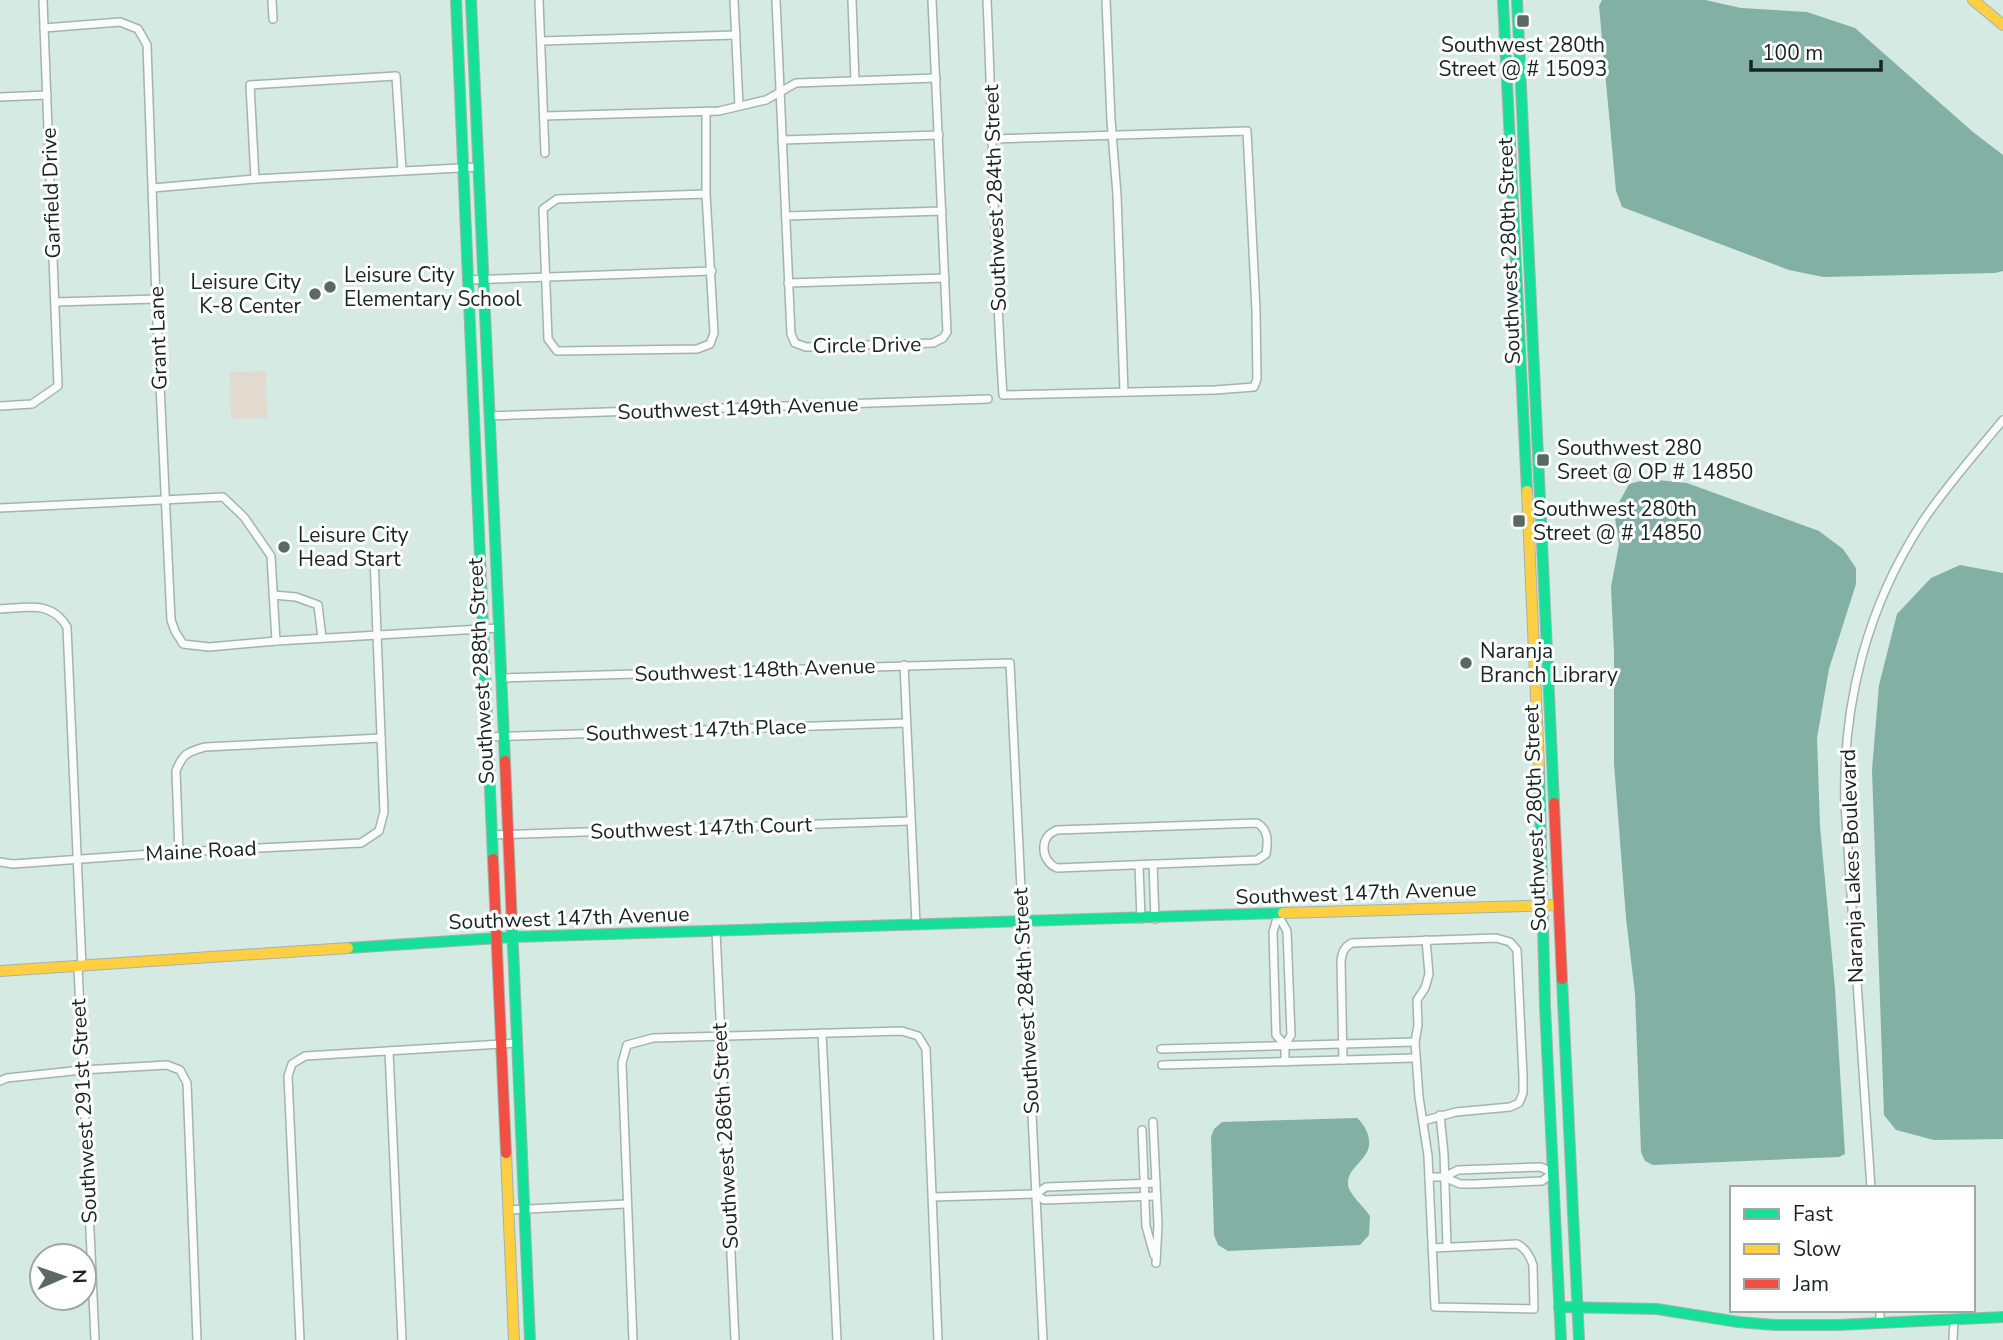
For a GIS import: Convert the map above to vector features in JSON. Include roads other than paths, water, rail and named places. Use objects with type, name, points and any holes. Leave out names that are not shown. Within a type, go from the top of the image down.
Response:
[{"type":"main road","name":"Southwest 288th Street","points":[[456,0],[514,1340]]},
{"type":"main road","name":"Southwest 288th Street","points":[[471,0],[530,1340]]},
{"type":"main road","name":"Southwest 280th Street","points":[[1503,0],[1539,746],[1545,989],[1561,1340]]},
{"type":"main road","name":"Southwest 280th Street","points":[[1517,0],[1579,1340]]},
{"type":"main road","points":[[1973,0],[2003,25]]},
{"type":"main road","points":[[1504,35],[1519,35]]},
{"type":"main road","points":[[1508,121],[1522,121]]},
{"type":"main road","points":[[1515,263],[1528,262]]},
{"type":"main road","points":[[1520,375],[1533,373]]},
{"type":"main road","points":[[1525,474],[1538,472]]},
{"type":"main road","points":[[1529,554],[1542,553]]},
{"type":"main road","name":"Southwest 147th Avenue","points":[[0,971],[512,937],[1557,905]]},
{"type":"main road","points":[[1545,989],[1561,987]]},
{"type":"main road","points":[[1553,1173],[1570,1174]]},
{"type":"main road","points":[[1559,1307],[1657,1309],[1761,1325],[2003,1317]]},
{"type":"street","name":"Garfield Drive","points":[[0,406],[32,404],[58,386],[43,0]]},
{"type":"street","points":[[272,0],[273,19]]},
{"type":"street","points":[[539,0],[545,153]]},
{"type":"street","points":[[734,0],[739,106]]},
{"type":"street","name":"Circle Drive","points":[[776,0],[791,334],[795,343],[800,346],[933,343],[943,338],[947,328],[932,0]]},
{"type":"street","points":[[852,0],[855,80]]},
{"type":"street","name":"Southwest 284th Street","points":[[987,0],[1003,395],[1124,392]]},
{"type":"street","points":[[992,139],[1112,135],[1247,131],[1256,322],[1257,379],[1254,387],[1124,392],[1117,195],[1112,135],[1106,0]]},
{"type":"street","name":"Grant Lane","points":[[44,28],[120,22],[138,29],[147,45],[156,299],[172,620],[175,631],[183,644],[209,647],[276,641]]},
{"type":"street","points":[[541,41],[736,35]]},
{"type":"street","points":[[255,179],[250,85],[396,76],[402,170]]},
{"type":"street","points":[[544,116],[719,111],[766,100],[796,83],[936,78]]},
{"type":"street","points":[[0,97],[47,94]]},
{"type":"street","points":[[706,112],[706,194],[715,333],[710,344],[697,349],[557,351],[548,339],[543,209],[557,199],[706,194]]},
{"type":"street","points":[[782,140],[939,135]]},
{"type":"street","points":[[153,188],[255,179],[478,167]]},
{"type":"street","points":[[786,216],[942,211]]},
{"type":"street","points":[[467,280],[712,271]]},
{"type":"street","points":[[788,283],[945,278]]},
{"type":"street","points":[[56,302],[156,299]]},
{"type":"street","name":"Southwest 149th Avenue","points":[[489,416],[988,399]]},
{"type":"street","name":"Naranja Lakes Boulevard","points":[[1871,1186],[1845,805],[1846,750],[1853,695],[1870,627],[1902,557],[1940,497],[2003,420]]},
{"type":"street","points":[[0,508],[223,497],[244,517],[271,556],[276,641],[498,628]]},
{"type":"street","points":[[179,852],[176,771],[181,758],[190,751],[205,747],[381,738],[374,557]]},
{"type":"street","points":[[273,595],[296,597],[318,605],[322,638]]},
{"type":"street","points":[[0,609],[43,607],[60,615],[67,627],[80,967]]},
{"type":"street","name":"Southwest 284th Street","points":[[1010,663],[1043,1340]]},
{"type":"street","name":"Southwest 148th Avenue","points":[[501,678],[1010,663]]},
{"type":"street","points":[[904,665],[916,924]]},
{"type":"street","name":"Southwest 147th Place","points":[[487,737],[906,723]]},
{"type":"street","name":"Maine Road","points":[[0,862],[13,864],[361,843],[379,831],[384,813],[381,738]]},
{"type":"street","name":"Southwest 147th Court","points":[[491,835],[910,821]]},
{"type":"street","name":"Southwest 147th Avenue","points":[[1257,823],[1262,825],[1266,833],[1266,854],[1257,860],[1153,864],[1057,868],[1050,865],[1045,858],[1044,841],[1048,834],[1057,830],[1257,823]]},
{"type":"street","points":[[1153,864],[1156,919]]},
{"type":"street","points":[[1139,865],[1141,919]]},
{"type":"street","points":[[1278,915],[1273,932],[1276,1035],[1285,1045]]},
{"type":"street","points":[[1278,915],[1286,931],[1291,1035],[1285,1045],[1285,1062]]},
{"type":"street","name":"Southwest 286th Street","points":[[716,931],[734,1340]]},
{"type":"street","points":[[1343,1060],[1341,962],[1346,946],[1352,943],[1496,938],[1510,942],[1517,950],[1523,1076],[1523,1093],[1519,1103],[1510,1107],[1455,1112],[1423,1121]]},
{"type":"street","points":[[1426,940],[1429,974],[1425,988],[1417,1000],[1415,1058],[1429,1177],[1432,1248],[1435,1307],[1534,1309],[1531,1258],[1522,1246],[1517,1244],[1432,1248]]},
{"type":"street","name":"Southwest 291st Street","points":[[80,967],[82,1070],[95,1340]]},
{"type":"street","points":[[633,1340],[622,1063],[627,1045],[653,1038],[902,1031],[918,1036],[926,1049],[937,1340]]},
{"type":"street","points":[[822,1033],[837,1340]]},
{"type":"street","points":[[1161,1049],[1415,1042]]},
{"type":"street","points":[[300,1340],[288,1076],[292,1064],[304,1056],[517,1043]]},
{"type":"street","points":[[389,1051],[402,1340]]},
{"type":"street","points":[[1162,1065],[1415,1058]]},
{"type":"street","points":[[0,1081],[82,1070],[167,1065],[180,1070],[187,1083],[197,1340]]},
{"type":"street","points":[[1440,1115],[1447,1247]]},
{"type":"street","points":[[1142,1130],[1146,1226],[1156,1262],[1158,1225],[1153,1122]]},
{"type":"street","points":[[1429,1177],[1444,1177],[1460,1184],[1542,1181],[1553,1173],[1541,1167],[1458,1170],[1444,1177]]},
{"type":"street","points":[[933,1197],[1037,1194],[1046,1188],[1156,1183]]},
{"type":"street","points":[[1037,1194],[1044,1200],[1156,1196]]},
{"type":"street","points":[[508,1210],[626,1204]]},
{"type":"street","points":[[1880,1312],[1880,1323]]},
{"type":"street","points":[[1954,1320],[1954,1340]]},
{"type":"place","name":"Southwest 280th Street @ # 15093","points":[[1523,21]]},
{"type":"place","name":"Leisure City Elementary School","points":[[330,287]]},
{"type":"place","name":"Leisure City K-8 Center","points":[[315,294]]},
{"type":"place","name":"Southwest 280 Sreet @ OP # 14850","points":[[1543,460]]},
{"type":"place","name":"Southwest 280th Street @ # 14850","points":[[1519,521]]},
{"type":"place","name":"Leisure City Head Start","points":[[284,547]]},
{"type":"place","name":"Naranja Branch Library","points":[[1466,663]]}]
